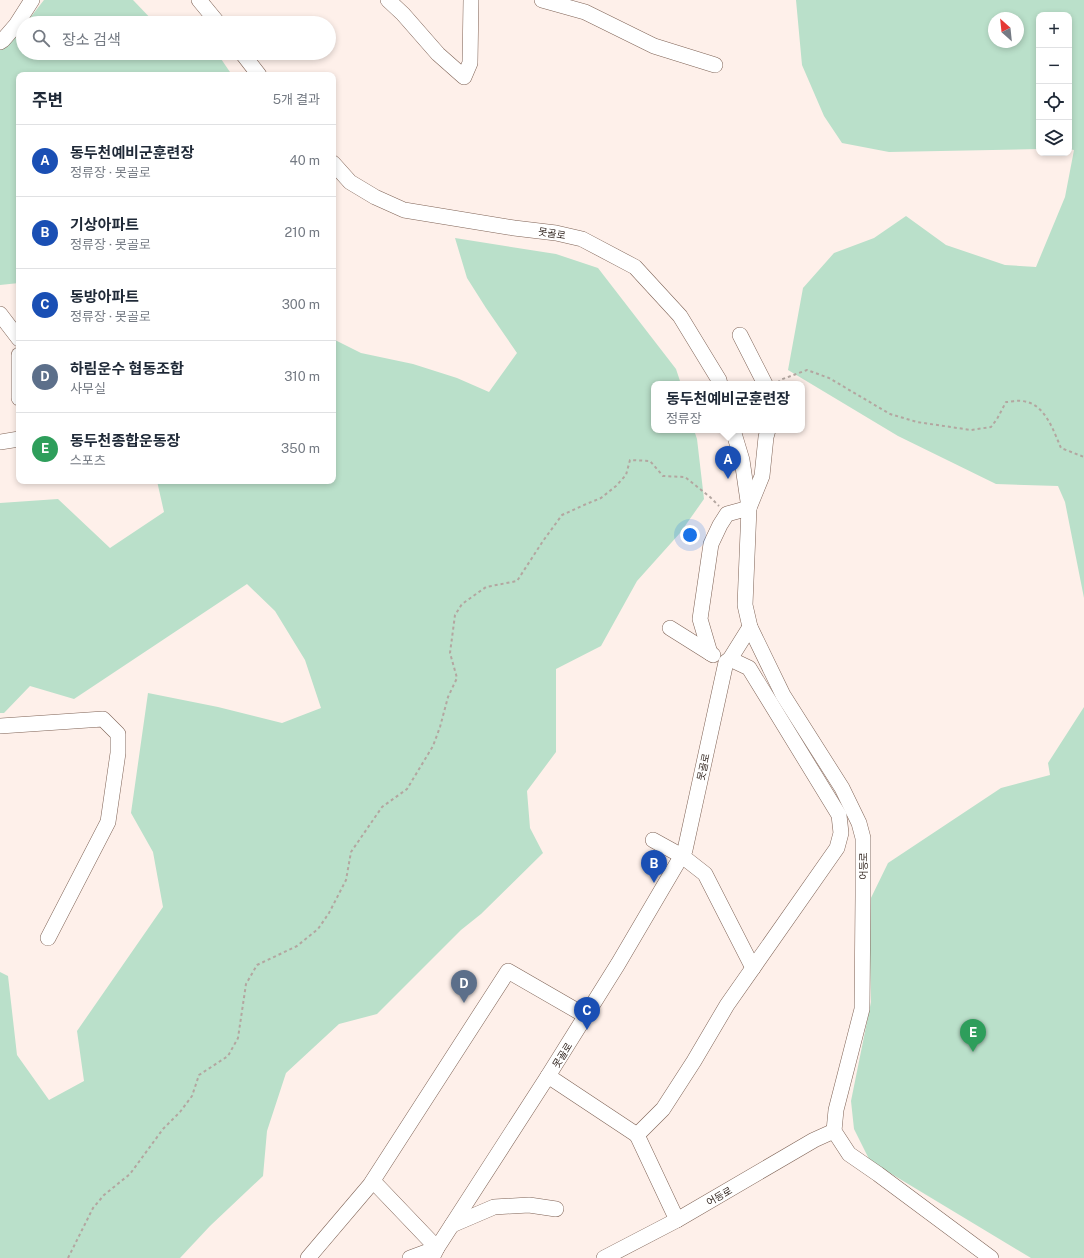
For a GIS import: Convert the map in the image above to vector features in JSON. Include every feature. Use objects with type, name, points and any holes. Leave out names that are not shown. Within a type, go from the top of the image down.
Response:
[{"type":"street","points":[[21,16],[32,0]]},
{"type":"street","points":[[199,0],[212,16]]},
{"type":"street","points":[[388,0],[404,14],[438,54],[464,77],[470,62],[471,0]]},
{"type":"street","points":[[542,0],[585,12],[654,46],[715,65]]},
{"type":"street","points":[[0,42],[16,24]]},
{"type":"street","points":[[248,60],[258,72]]},
{"type":"street","name":"못골로","points":[[336,166],[350,182],[375,197],[404,210],[514,228],[556,233],[582,239],[635,267],[680,316],[719,381]]},
{"type":"street","points":[[0,314],[16,335]]},
{"type":"street","points":[[740,334],[764,381]]},
{"type":"street","points":[[734,433],[742,460],[749,508],[745,605],[750,628]]},
{"type":"street","points":[[749,508],[762,476],[767,433]]},
{"type":"street","points":[[0,442],[16,439]]},
{"type":"street","points":[[710,652],[700,619],[711,544],[727,514],[749,508]]},
{"type":"street","points":[[670,628],[710,652],[728,661],[749,668],[839,815],[842,832],[837,848],[727,1005],[694,1061],[663,1109],[637,1135],[677,1220]]},
{"type":"street","name":"못골로","points":[[435,1253],[586,1016],[682,856],[685,850],[728,661],[750,628]]},
{"type":"street","name":"어등로","points":[[604,1258],[677,1220],[814,1140],[834,1131],[836,1110],[862,1009],[863,838],[859,823],[842,788],[784,695],[750,628]]},
{"type":"street","points":[[0,726],[103,719],[118,734],[118,752],[108,822],[48,938]]},
{"type":"street","points":[[653,840],[682,856],[706,874],[753,968]]},
{"type":"street","points":[[308,1258],[373,1181],[508,971],[586,1016]]},
{"type":"street","name":"못골로","points":[[548,1076],[637,1135]]},
{"type":"street","points":[[834,1131],[849,1154],[991,1258]]},
{"type":"street","points":[[373,1181],[435,1253],[410,1258]]},
{"type":"street","points":[[452,1225],[494,1207],[529,1205],[556,1210]]},
{"type":"path","points":[[780,381],[807,370],[830,378],[890,414],[917,422],[971,430],[991,427],[1006,402],[1022,401],[1037,406],[1048,419],[1061,448],[1084,457]]},
{"type":"path","points":[[68,1258],[93,1208],[104,1195],[130,1174],[163,1129],[180,1112],[192,1096],[199,1075],[228,1056],[238,1038],[246,984],[257,965],[297,946],[318,929],[329,914],[346,880],[351,852],[382,807],[407,789],[418,771],[433,746],[448,698],[457,678],[450,653],[455,615],[462,604],[486,587],[517,581],[543,540],[562,515],[601,498],[616,486],[626,475],[630,460],[650,461],[663,476],[685,477],[710,497],[727,514]]},
{"type":"green space","points":[[44,0],[133,0],[148,16],[31,16]]},
{"type":"green space","points":[[796,0],[1084,0],[1084,598],[1065,502],[1058,486],[996,484],[898,436],[788,370],[803,288],[834,253],[874,238],[906,216],[946,245],[1005,265],[1036,267],[1065,197],[1074,150],[1072,150],[1072,12],[1036,12],[1036,149],[889,152],[842,143],[824,116],[802,65]]},
{"type":"green space","points":[[16,32],[16,60],[222,60],[230,72],[16,72],[16,283],[0,285],[0,42]]},
{"type":"green space","points":[[455,238],[556,254],[598,268],[676,369],[680,381],[651,381],[651,433],[695,433],[697,439],[704,499],[680,533],[637,581],[601,646],[556,669],[556,752],[527,791],[530,828],[543,853],[481,914],[461,930],[377,1014],[339,1024],[286,1073],[267,1131],[263,1176],[210,1226],[180,1258],[0,1258],[0,972],[8,976],[17,1055],[49,1100],[84,1081],[77,1031],[163,907],[153,852],[131,813],[148,693],[218,707],[282,723],[321,708],[305,660],[275,611],[247,584],[74,699],[30,686],[4,713],[0,713],[0,503],[58,499],[110,548],[164,512],[158,484],[336,484],[336,340],[361,353],[413,364],[457,378],[489,392],[517,353],[467,278]]},
{"type":"green space","points":[[1084,707],[1084,1258],[1031,1258],[870,1161],[854,1129],[851,1101],[871,1002],[869,902],[888,863],[1001,788],[1050,775],[1048,763]]},
{"type":"place","name":"동두천예비군훈련장","points":[[728,479]]},
{"type":"place","name":"기상아파트","points":[[654,883]]},
{"type":"place","name":"하림운수 협동조합","points":[[464,1003]]},
{"type":"place","name":"동방아파트","points":[[587,1030]]},
{"type":"place","name":"동두천종합운동장","points":[[973,1052]]}]
